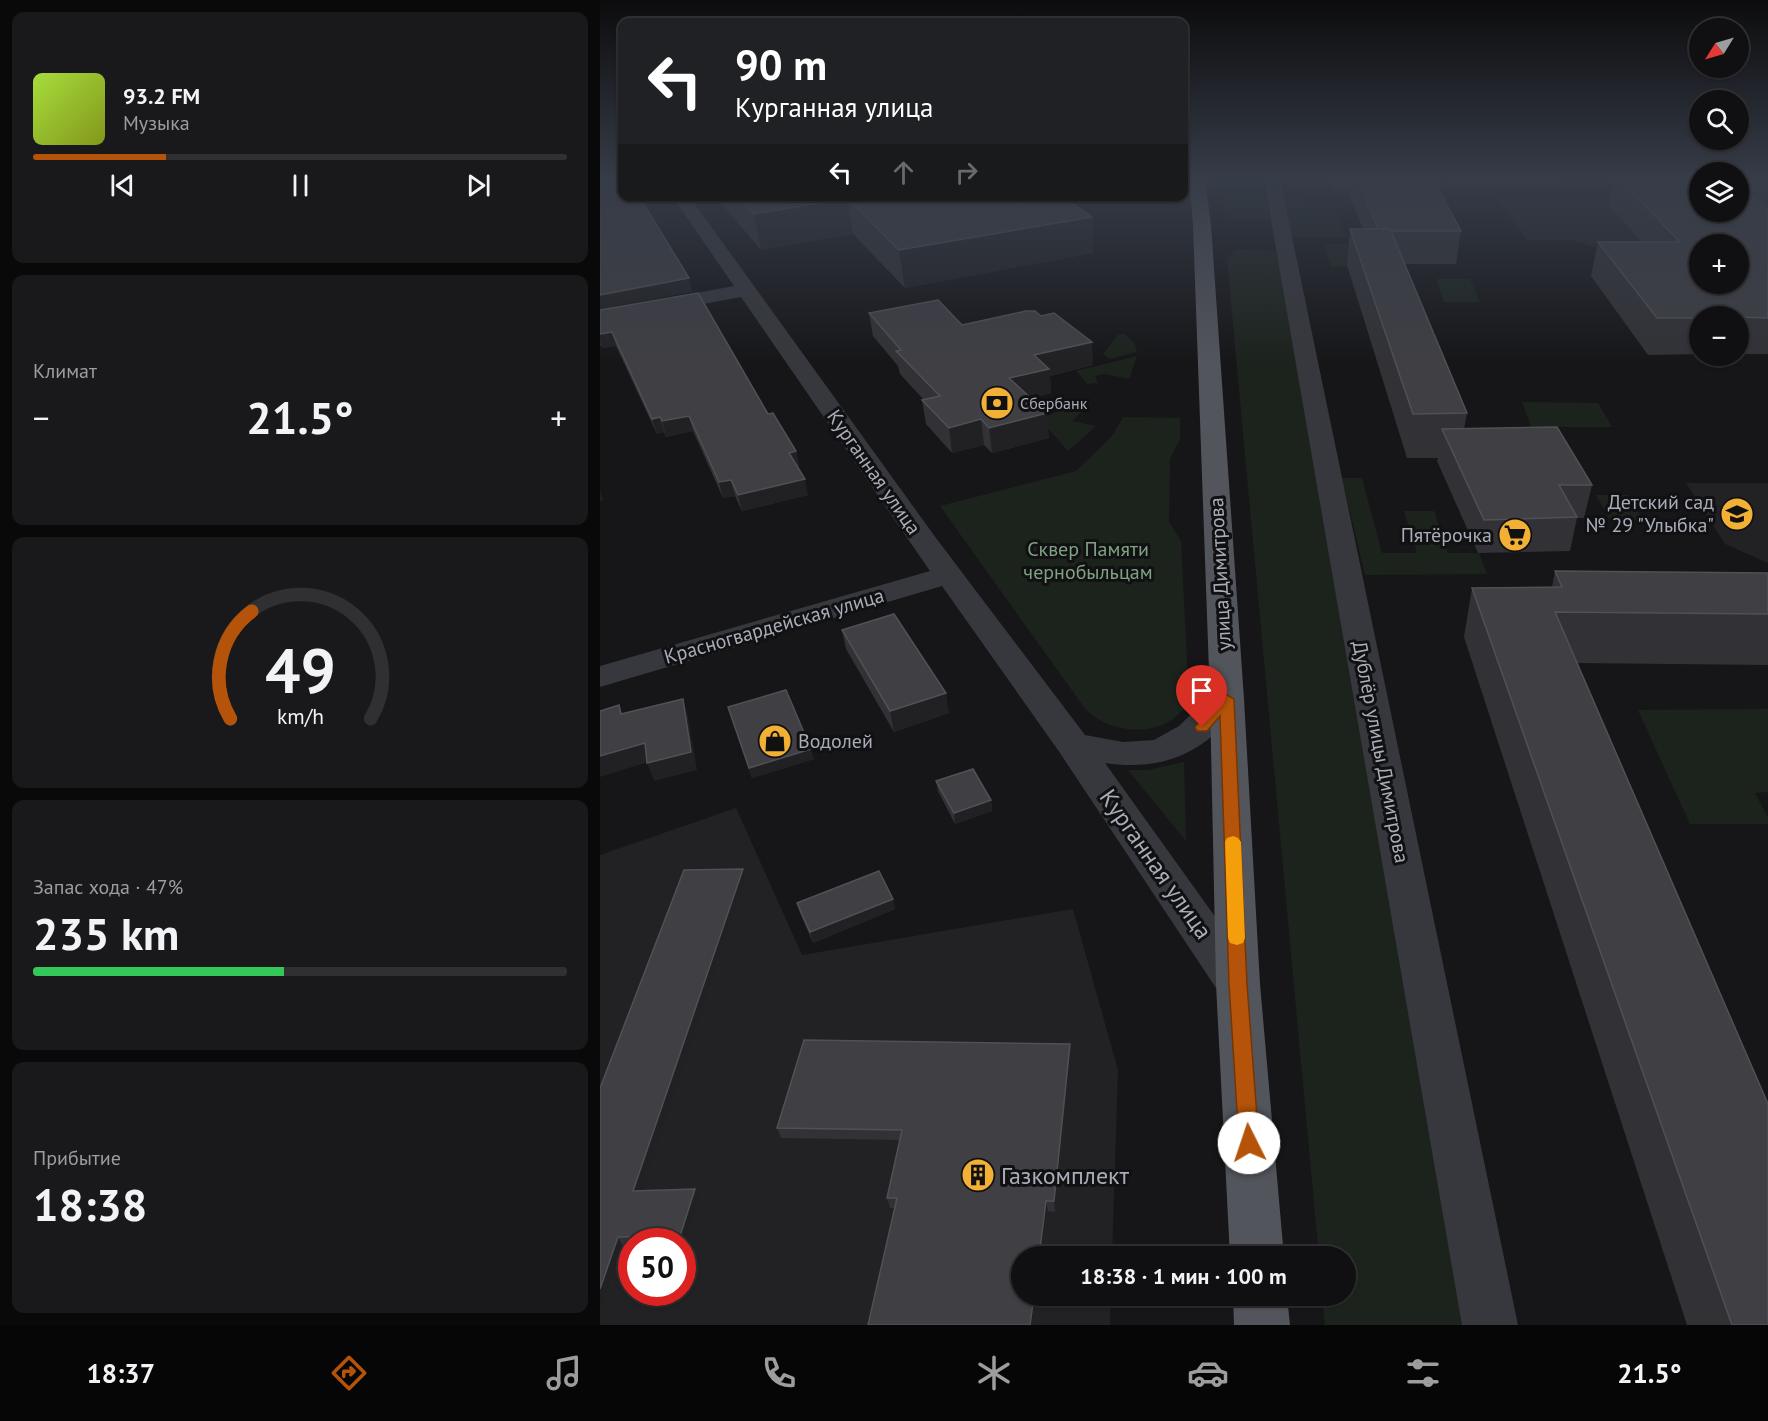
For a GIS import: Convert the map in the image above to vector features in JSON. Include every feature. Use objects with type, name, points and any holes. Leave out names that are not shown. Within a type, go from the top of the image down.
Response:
[{"type":"main road","name":"улица Димитрова","points":[[1203,241],[1227,699],[1238,984],[1256,1246]]},
{"type":"main road","points":[[1261,1306],[1262,1325]]},
{"type":"street","name":"Курганная улица","points":[[711,241],[948,575],[1073,745],[1238,984]]},
{"type":"street","name":"Дублёр улицы Димитрова","points":[[1284,241],[1490,1325]]},
{"type":"street","points":[[600,317],[745,290]]},
{"type":"street","name":"Красногвардейская улица","points":[[600,677],[948,575]]},
{"type":"street","points":[[1073,745],[1129,755],[1162,751],[1188,739],[1227,699]]},
{"type":"shaded area","points":[[1574,241],[1689,241],[1689,250],[1659,265]]},
{"type":"shaded area","name":"Детский сад № 29 \"Улыбка\"","points":[[1686,483],[1768,483],[1768,563],[1725,544]]},
{"type":"shaded area","points":[[736,808],[802,955],[1073,909],[1118,1070],[1112,1246],[1011,1246],[1011,1306],[1111,1306],[1110,1325],[600,1325],[600,855]]},
{"type":"green space","points":[[1395,243],[1405,264],[1331,267],[1324,244]]},
{"type":"green space","points":[[1236,249],[1277,251],[1469,1325],[1325,1325],[1323,1306],[1356,1306],[1356,1246],[1318,1246],[1227,259]]},
{"type":"green space","points":[[1436,279],[1470,279],[1480,302],[1444,302]]},
{"type":"green space","points":[[1124,334],[1134,342],[1137,352],[1109,359],[1103,354],[1118,335]]},
{"type":"green space","points":[[1137,356],[1129,379],[1104,374],[1095,376],[1098,383],[1087,384],[1076,371]]},
{"type":"green space","points":[[1522,402],[1598,403],[1612,427],[1531,427]]},
{"type":"green space","points":[[1068,408],[1082,411],[1072,421],[1096,426],[1068,451],[1039,418]]},
{"type":"green space","name":"Сквер Памяти чернобыльцам","points":[[1123,417],[1180,418],[1180,439],[1170,459],[1169,522],[1181,541],[1189,701],[1180,713],[1168,722],[1140,730],[1111,725],[1086,710],[940,506],[1076,471],[1112,436]]},
{"type":"green space","points":[[1342,478],[1362,478],[1382,553],[1417,553],[1404,511],[1434,511],[1448,553],[1479,553],[1487,574],[1365,575]]},
{"type":"green space","points":[[1596,495],[1628,495],[1643,520],[1610,520]]},
{"type":"green space","points":[[1768,709],[1768,792],[1755,793],[1768,818],[1768,824],[1690,824],[1638,710]]},
{"type":"green space","points":[[1184,762],[1186,841],[1128,770],[1148,770]]},
{"type":"building","points":[[600,241],[666,241],[689,278],[600,295]]},
{"type":"building","points":[[890,241],[953,241],[899,250]]},
{"type":"building","points":[[1354,241],[1395,241],[1467,413],[1413,414]]},
{"type":"building","points":[[1689,241],[1689,294],[1749,294],[1749,241],[1768,241],[1768,318],[1749,317],[1749,306],[1689,306],[1689,318],[1657,318],[1598,242]]},
{"type":"building","points":[[698,293],[768,414],[773,413],[796,451],[789,453],[805,479],[738,495],[731,480],[719,482],[689,416],[662,421],[660,417],[652,419],[612,332],[600,334],[600,310]]},
{"type":"building","points":[[938,300],[962,325],[1026,311],[1035,311],[1041,316],[1054,313],[1092,342],[1034,355],[1049,369],[1009,378],[1047,413],[989,428],[981,419],[949,428],[922,400],[940,396],[896,351],[901,350],[869,313]]},
{"type":"building","points":[[1557,427],[1592,485],[1559,485],[1577,517],[1484,520],[1442,429]]},
{"type":"building","points":[[1555,571],[1768,573],[1768,614],[1555,612],[1768,1104],[1768,1325],[1732,1325],[1472,588],[1562,587]]},
{"type":"building","points":[[894,614],[946,693],[890,711],[842,630]]},
{"type":"building","points":[[786,690],[811,749],[749,768],[728,707]]},
{"type":"building","points":[[683,699],[691,752],[647,763],[645,743],[600,756],[600,711],[619,705],[621,714]]},
{"type":"building","points":[[973,769],[991,800],[954,813],[936,781]]},
{"type":"building","points":[[743,869],[633,1191],[695,1189],[683,1228],[618,1228],[618,1237],[600,1289],[600,1088],[684,870]]},
{"type":"building","points":[[879,871],[893,899],[810,932],[797,903]]},
{"type":"building","points":[[804,1040],[1070,1044],[1054,1201],[1046,1201],[1040,1246],[1011,1246],[1011,1306],[1033,1306],[1030,1325],[868,1325],[897,1198],[887,1198],[902,1130],[777,1128]]},
{"type":"slow traffic","points":[[1233,842],[1237,938]]},
{"type":"place","name":"Сбербанк","points":[[997,403]]},
{"type":"place","name":"Детский сад № 29 \"Улыбка\"","points":[[1737,514]]},
{"type":"place","name":"Пятёрочка","points":[[1515,535]]},
{"type":"place","name":"Водолей","points":[[775,741]]},
{"type":"place","name":"Газкомплект","points":[[978,1175]]},
{"type":"route","points":[[1202,727],[1227,699],[1238,984],[1249,1143]]}]
